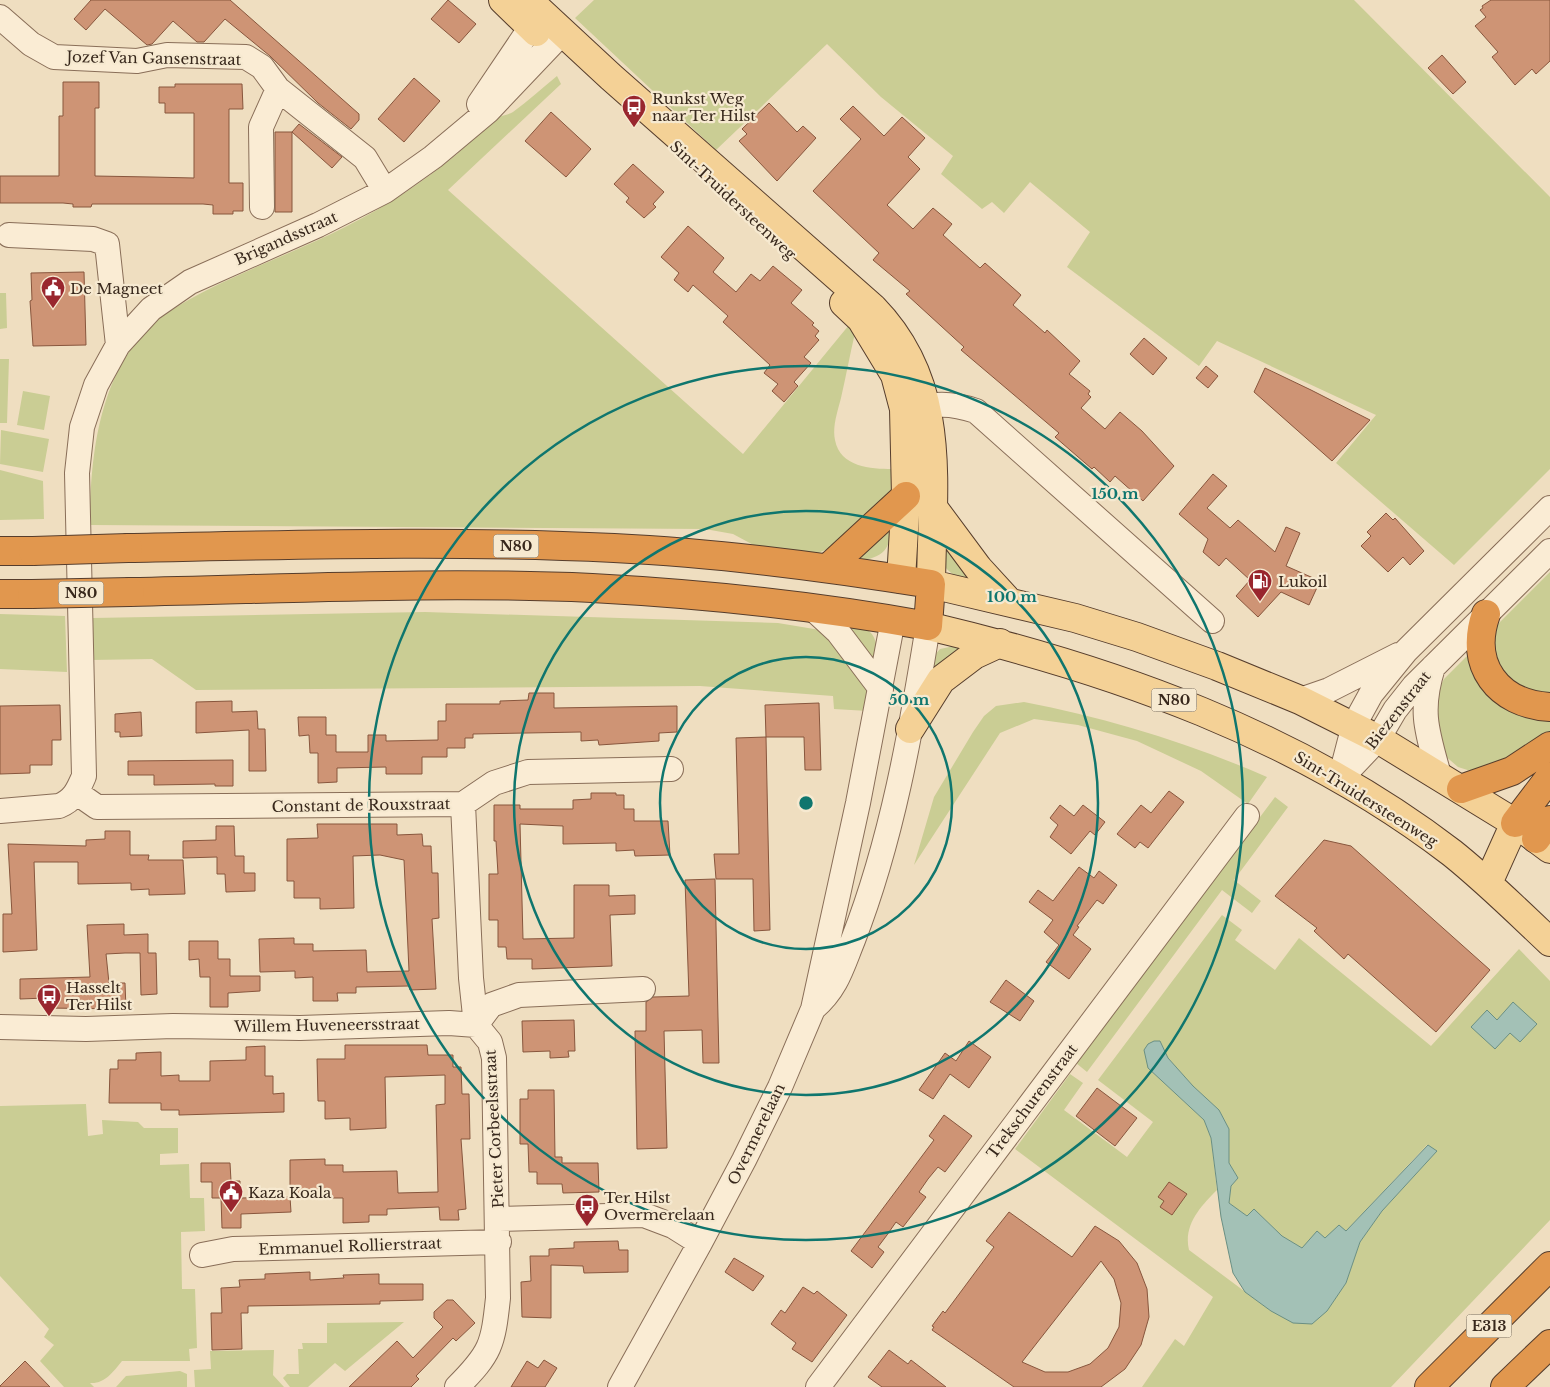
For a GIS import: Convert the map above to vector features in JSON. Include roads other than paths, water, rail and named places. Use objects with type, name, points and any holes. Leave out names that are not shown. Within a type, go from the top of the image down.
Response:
[{"type":"highway","points":[[828,568],[906,496]]},
{"type":"highway","name":"N80","points":[[0,551],[398,544],[614,548],[795,563],[931,584]]},
{"type":"highway","name":"Sint-Truidersteenweg","points":[[901,579],[893,620],[928,626],[931,584]]},
{"type":"highway","name":"N80","points":[[0,594],[404,586],[580,588],[698,595],[812,608],[893,620]]},
{"type":"highway","points":[[1486,614],[1480,632],[1479,646],[1482,661],[1487,672],[1508,694],[1519,701],[1550,707]]},
{"type":"highway","points":[[1450,782],[1512,770],[1550,746]]},
{"type":"highway","points":[[1515,823],[1550,778]]},
{"type":"highway","name":"E313","points":[[1429,1387],[1550,1266]]},
{"type":"highway","points":[[1505,1387],[1550,1344]]},
{"type":"main road","name":"Sint-Truidersteenweg","points":[[503,0],[533,13],[557,38],[611,77],[887,323],[902,342],[916,369],[915,407],[906,496],[901,579]]},
{"type":"main road","name":"Sint-Truidersteenweg","points":[[915,407],[932,439],[931,584]]},
{"type":"main road","points":[[932,506],[978,568],[1009,602]]},
{"type":"main road","name":"N80","points":[[931,584],[1009,602],[1137,637],[1217,666],[1300,700],[1354,725],[1515,823],[1545,836]]},
{"type":"main road","name":"Sint-Truidersteenweg","points":[[928,626],[1000,643],[1117,679],[1196,707],[1288,750],[1340,779],[1420,830],[1488,883],[1550,942]]},
{"type":"main road","points":[[910,729],[941,680],[974,654],[1000,643]]},
{"type":"main road","points":[[1488,883],[1515,823]]},
{"type":"main road","points":[[1488,883],[1545,836]]},
{"type":"street","name":"Brigandsstraat","points":[[458,135],[533,13]]},
{"type":"street","name":"Jozef Van Gansenstraat","points":[[0,18],[31,44],[54,57],[137,61],[167,55],[246,57],[262,67],[278,89],[364,158],[385,191]]},
{"type":"street","name":"Brigandsstraat","points":[[77,794],[84,776],[77,473],[82,427],[96,385],[118,345],[162,300],[190,282],[318,225],[385,191],[433,157],[488,111],[557,38]]},
{"type":"street","points":[[262,207],[261,127],[278,89]]},
{"type":"street","points":[[9,235],[93,239],[107,244],[118,345]]},
{"type":"street","points":[[915,407],[956,404],[976,411],[1212,620]]},
{"type":"street","name":"Biezenstraat","points":[[1340,779],[1354,725],[1371,694],[1406,651],[1550,508]]},
{"type":"street","name":"Biezenstraat","points":[[1340,779],[1378,739],[1395,710],[1434,665],[1550,551]]},
{"type":"street","points":[[812,608],[838,632],[881,688]]},
{"type":"street","name":"Overmerelaan","points":[[620,1387],[700,1243],[780,1087],[812,1009],[881,688],[893,620]]},
{"type":"street","name":"Overmerelaan","points":[[812,1009],[834,987],[865,909],[894,802],[910,729],[928,626]]},
{"type":"street","name":"Biezenstraat","points":[[1300,700],[1350,681],[1406,651]]},
{"type":"street","name":"Biezenstraat","points":[[1434,665],[1425,699],[1425,718],[1450,782]]},
{"type":"street","name":"Constant de Rouxstraat","points":[[77,794],[97,808],[463,804],[494,783],[528,772],[671,768]]},
{"type":"street","points":[[0,811],[59,806],[77,794]]},
{"type":"street","points":[[463,804],[471,978],[476,1025]]},
{"type":"street","name":"Trekschurenstraat","points":[[818,1387],[1247,816]]},
{"type":"street","points":[[476,1025],[491,1006],[519,995],[643,989]]},
{"type":"street","name":"Willem Huveneersstraat","points":[[0,1027],[86,1029],[173,1026],[300,1028],[449,1023],[476,1025]]},
{"type":"street","name":"Pieter Corbeelsstraat","points":[[457,1387],[481,1364],[494,1337],[498,1298],[494,1058],[490,1042],[476,1025]]},
{"type":"street","name":"Emmanuel Rollierstraat","points":[[202,1255],[233,1249],[498,1230],[644,1215],[673,1226],[700,1243]]},
{"type":"water","points":[[1513,1002],[1537,1024],[1520,1042],[1510,1033],[1495,1049],[1471,1027],[1487,1010],[1497,1020]]},
{"type":"water","points":[[1160,1041],[1168,1058],[1193,1086],[1219,1110],[1229,1129],[1229,1163],[1238,1178],[1231,1186],[1229,1203],[1247,1216],[1254,1209],[1282,1236],[1302,1248],[1317,1231],[1325,1238],[1339,1225],[1346,1231],[1428,1145],[1437,1151],[1382,1211],[1360,1242],[1346,1283],[1327,1311],[1312,1324],[1293,1323],[1271,1311],[1245,1292],[1233,1273],[1221,1217],[1211,1138],[1204,1120],[1148,1068],[1144,1050],[1148,1044]]},
{"type":"place","name":"Runkst Weg naar Ter Hilst","points":[[634,128]]},
{"type":"place","name":"De Magneet","points":[[53,309]]},
{"type":"place","name":"Lukoil","points":[[1260,602]]},
{"type":"place","name":"Hasselt Ter Hilst","points":[[49,1017]]},
{"type":"place","name":"Kaza Koala","points":[[231,1213]]},
{"type":"place","name":"Ter Hilst Overmerelaan","points":[[587,1227]]}]
